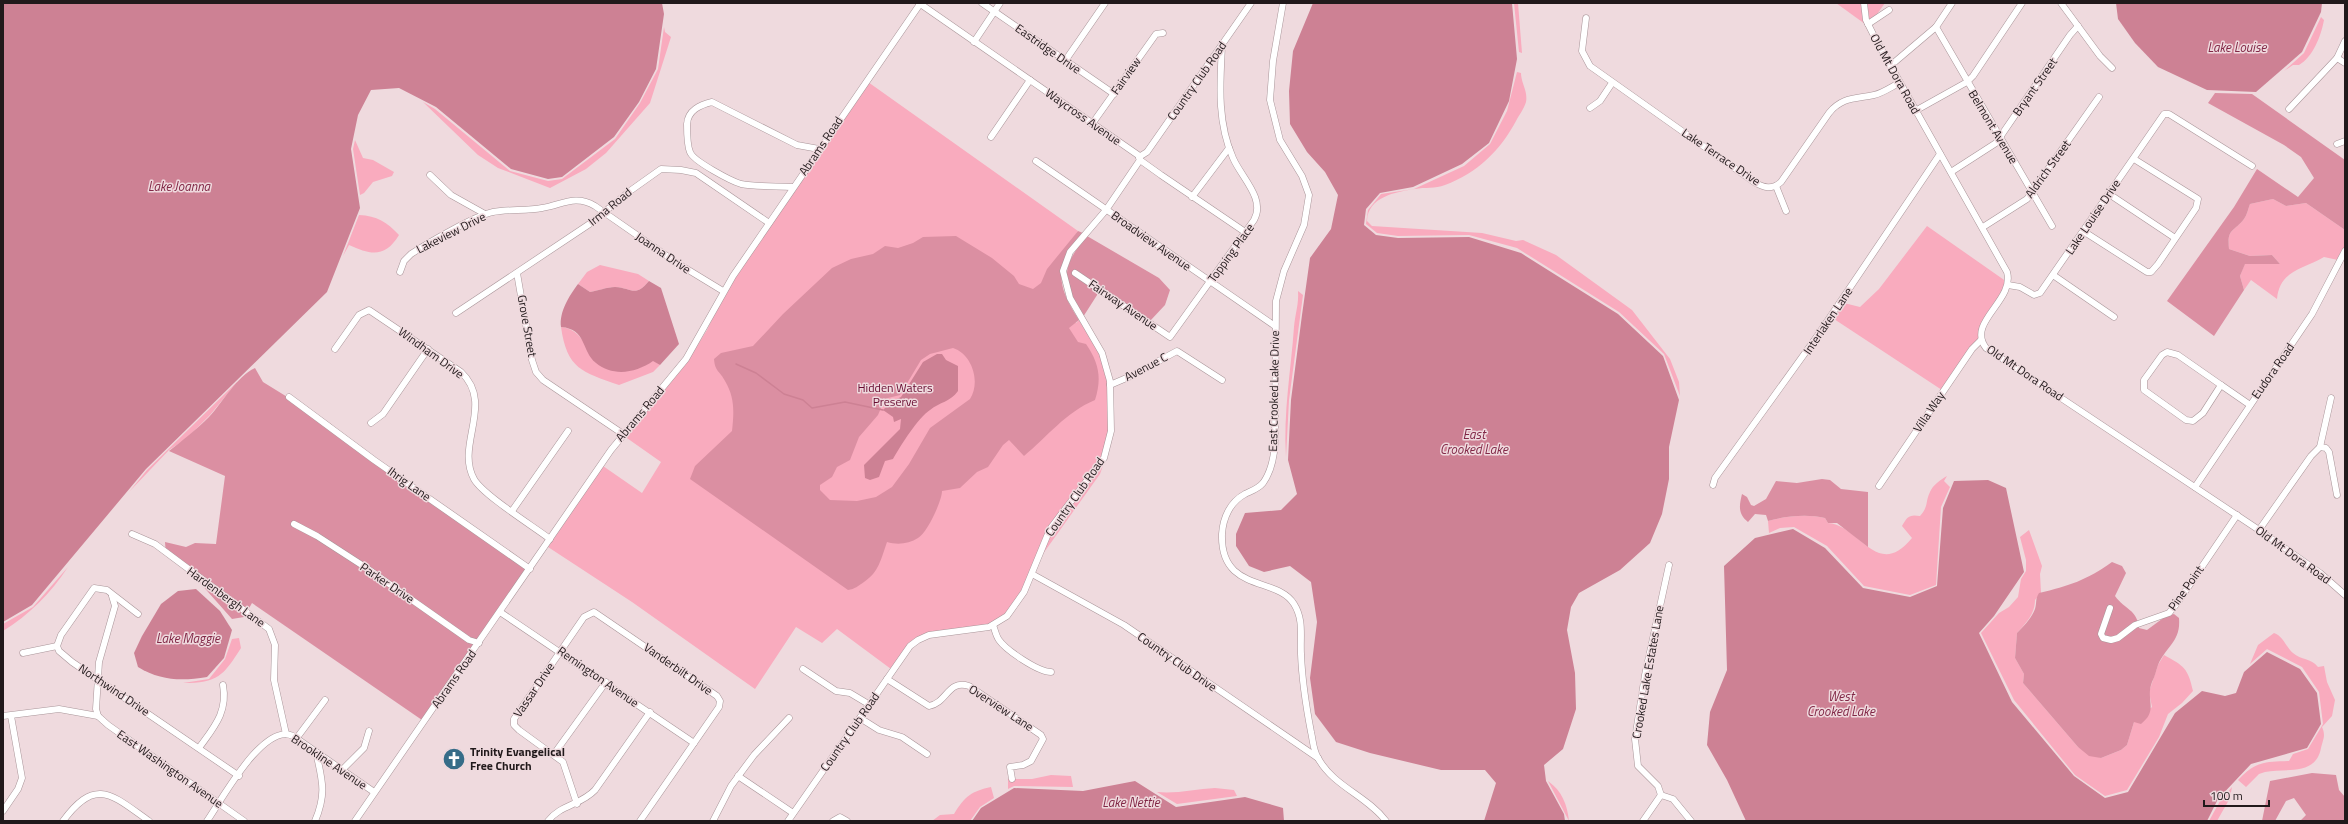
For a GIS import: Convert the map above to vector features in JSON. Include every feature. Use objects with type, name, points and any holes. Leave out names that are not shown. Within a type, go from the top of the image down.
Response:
[{"type":"street","name":"Waycross Avenue","points":[[919,3],[1092,124],[1192,197],[1245,232]]},
{"type":"street","name":"Abrams Road","points":[[355,821],[623,434],[686,359],[705,329],[723,291],[919,3]]},
{"type":"street","name":"Eastridge Drive","points":[[982,3],[1114,94]]},
{"type":"street","points":[[974,42],[1000,3]]},
{"type":"street","points":[[1065,60],[1106,3]]},
{"type":"street","name":"Country Club Road","points":[[788,821],[910,646],[929,635],[976,630],[993,625],[1011,612],[1032,574],[1050,529],[1104,458],[1111,431],[1110,385],[1102,354],[1076,312],[1063,276],[1064,264],[1070,252],[1106,210],[1139,158],[1147,152],[1251,3]]},
{"type":"street","name":"East Crooked Lake Drive","points":[[1283,3],[1273,61],[1270,87],[1271,107],[1280,140],[1302,176],[1309,196],[1304,225],[1290,255],[1279,286],[1275,326],[1276,444],[1273,460],[1262,484],[1238,498],[1227,512],[1223,522],[1222,539],[1227,558],[1239,575],[1257,584],[1283,592],[1289,597],[1299,613],[1301,624],[1303,690],[1318,758],[1333,777],[1373,807],[1386,821]]},
{"type":"street","name":"Old Mt Dora Road","points":[[1864,3],[1868,24],[1890,66],[2003,262],[2009,277],[2008,285],[1982,327],[1981,340],[1993,353],[2259,530],[2320,573],[2345,595]]},
{"type":"street","points":[[1890,66],[1936,27],[1952,3]]},
{"type":"street","points":[[1915,111],[1966,82],[1977,70],[2022,3]]},
{"type":"street","points":[[2061,3],[2100,56],[2112,68]]},
{"type":"street","points":[[1868,24],[1889,10]]},
{"type":"street","name":"Lake Terrace Drive","points":[[1586,18],[1582,45],[1584,57],[1590,66],[1754,182],[1765,187],[1776,186],[1789,172],[1829,113],[1838,104],[1848,98],[1879,93],[1899,83]]},
{"type":"street","name":"Bryant Street","points":[[1951,172],[1996,143],[2078,26]]},
{"type":"street","name":"Belmont Avenue","points":[[1936,27],[1966,82],[2052,226]]},
{"type":"street","name":"Fairview","points":[[1092,124],[1156,34],[1163,33]]},
{"type":"street","points":[[2289,110],[2337,58],[2345,41]]},
{"type":"street","name":"Topping Place","points":[[1170,337],[1257,216],[1258,207],[1229,148],[1220,106],[1222,46]]},
{"type":"street","points":[[2337,58],[2345,63]]},
{"type":"street","points":[[991,137],[1030,80]]},
{"type":"street","points":[[1590,108],[1600,101],[1612,83]]},
{"type":"street","name":"Aldrich Street","points":[[1982,227],[2016,207],[2032,193],[2099,97]]},
{"type":"street","points":[[793,188],[743,184],[700,163],[691,154],[688,148],[688,121],[691,112],[699,106],[712,102],[797,145],[819,149]]},
{"type":"street","name":"Lake Louise Drive","points":[[2008,285],[2020,287],[2036,295],[2043,290],[2164,114],[2169,114],[2252,166]]},
{"type":"street","points":[[2337,144],[2345,141]]},
{"type":"street","points":[[1192,197],[1229,148]]},
{"type":"street","name":"Interlaken Lane","points":[[1713,485],[1715,478],[1818,335],[1940,154]]},
{"type":"street","points":[[2083,230],[2146,272],[2152,272],[2196,208],[2198,199],[2134,159]]},
{"type":"street","name":"Broadview Avenue","points":[[1036,161],[1275,326]]},
{"type":"street","name":"Irma Road","points":[[456,313],[604,213],[648,177],[665,168],[696,173],[769,223]]},
{"type":"street","points":[[430,175],[451,195],[485,214]]},
{"type":"street","points":[[1776,186],[1786,211]]},
{"type":"street","points":[[2109,194],[2175,238]]},
{"type":"street","name":"Lakeview Drive","points":[[400,272],[404,261],[411,254],[485,214],[541,209],[574,199],[589,202],[604,213]]},
{"type":"street","name":"Joanna Drive","points":[[604,213],[677,263],[723,291]]},
{"type":"street","name":"Eudora Road","points":[[2195,487],[2312,314],[2345,252]]},
{"type":"street","name":"Grove Street","points":[[517,273],[532,360],[540,377],[623,434]]},
{"type":"street","name":"Fairway Avenue","points":[[1075,273],[1170,337]]},
{"type":"street","points":[[2053,275],[2114,317]]},
{"type":"street","name":"Windham Drive","points":[[335,349],[359,315],[368,310],[461,372],[470,384],[475,403],[469,457],[471,471],[481,488],[550,539]]},
{"type":"street","name":"Villa Way","points":[[1879,486],[1972,349],[1981,340]]},
{"type":"street","points":[[370,423],[383,414],[428,349]]},
{"type":"street","name":"Avenue C","points":[[1110,385],[1127,378],[1177,351],[1222,380]]},
{"type":"street","points":[[2221,386],[2198,418],[2190,422],[2146,392],[2143,388],[2144,380],[2162,355],[2170,352],[2178,355],[2250,405]]},
{"type":"street","name":"Ihrig Lane","points":[[289,397],[374,460],[530,569]]},
{"type":"street","points":[[2259,530],[2311,456],[2320,447],[2331,398]]},
{"type":"street","points":[[512,511],[568,431]]},
{"type":"street","points":[[2320,447],[2326,448],[2329,452],[2337,495]]},
{"type":"street","name":"Pine Point","points":[[2110,608],[2101,634],[2103,638],[2111,640],[2118,638],[2134,625],[2169,614],[2237,515]]},
{"type":"street","name":"Parker Drive","points":[[294,524],[317,536],[470,640],[479,643]]},
{"type":"street","name":"Hardenbergh Lane","points":[[132,534],[155,544],[269,629],[275,645],[274,680],[286,734]]},
{"type":"street","name":"Crooked Lake Estates Lane","points":[[1661,795],[1658,786],[1638,766],[1635,739],[1645,674],[1669,565]]},
{"type":"street","name":"Country Club Drive","points":[[1032,574],[1124,625],[1318,758]]},
{"type":"street","points":[[23,652],[57,646],[61,635],[92,590],[100,587],[138,614]]},
{"type":"street","points":[[3,716],[59,709],[98,716],[96,709],[99,662],[115,606],[112,596]]},
{"type":"street","name":"Remington Avenue","points":[[500,612],[561,651],[694,743]]},
{"type":"street","name":"Vassar Drive","points":[[577,804],[565,766],[554,754],[519,730],[514,722],[515,716],[584,617],[593,612]]},
{"type":"street","name":"Vanderbilt Drive","points":[[593,612],[719,698],[720,707],[640,821]]},
{"type":"street","points":[[993,625],[998,638],[1004,645],[1037,669],[1051,672]]},
{"type":"street","name":"Northwind Drive","points":[[57,646],[70,660],[239,776]]},
{"type":"street","points":[[803,669],[836,691],[850,693],[870,705]]},
{"type":"street","name":"Overview Lane","points":[[887,679],[929,706],[939,702],[954,686],[961,684],[969,686],[1042,735],[1043,739],[1031,761],[1023,765],[1010,767],[1012,779]]},
{"type":"street","points":[[554,754],[606,682]]},
{"type":"street","points":[[199,748],[222,715],[225,702],[223,685]]},
{"type":"street","points":[[296,739],[325,700]]},
{"type":"street","points":[[548,821],[558,812],[577,804],[595,790],[650,712]]},
{"type":"street","points":[[3,811],[6,801],[18,789],[22,778],[11,716]]},
{"type":"street","name":"East Washington Avenue","points":[[98,716],[108,725],[244,821]]},
{"type":"street","points":[[712,821],[738,776],[754,755],[789,718]]},
{"type":"street","points":[[860,718],[879,730],[902,737],[927,754]]},
{"type":"street","points":[[342,770],[364,748],[369,731]]},
{"type":"street","name":"Brookline Avenue","points":[[207,821],[261,745],[272,737],[286,734],[316,752],[374,792]]},
{"type":"street","points":[[315,821],[324,794],[316,752]]},
{"type":"street","points":[[738,776],[793,813]]},
{"type":"street","points":[[64,821],[82,799],[92,794],[111,795],[149,821]]},
{"type":"street","points":[[1643,821],[1661,795],[1673,799],[1691,821]]},
{"type":"street","points":[[833,821],[840,817],[847,821]]},
{"type":"green space","points":[[1514,3],[1518,3],[1522,53],[1519,52]]},
{"type":"green space","points":[[1836,3],[1861,3],[1865,24]]},
{"type":"green space","points":[[1867,3],[1885,3],[1870,24]]},
{"type":"green space","points":[[2321,17],[2324,20],[2323,26],[2316,46],[2308,57],[2299,65],[2293,65],[2284,71],[2304,53]]},
{"type":"green space","points":[[664,27],[665,32],[671,37],[650,103],[606,153],[586,169],[550,188],[498,168],[478,155],[423,102],[435,109],[510,171],[548,181],[562,179],[615,139],[640,103],[658,69]]},
{"type":"green space","points":[[1517,72],[1521,73],[1526,94],[1525,105],[1510,132],[1495,151],[1477,167],[1457,180],[1438,187],[1415,189],[1464,166],[1490,144],[1507,111]]},
{"type":"green space","name":"Hidden Waters Preserve","points":[[868,82],[1078,231],[1046,277],[1076,323],[1079,320],[1100,355],[1107,382],[1109,431],[1102,457],[1048,528],[1022,591],[1010,611],[989,625],[922,635],[891,669],[837,629],[822,643],[796,627],[755,689],[632,602],[548,547],[603,466],[642,493],[661,462],[624,436],[688,360],[707,330],[725,292]]},
{"type":"green space","points":[[2215,93],[2252,94],[2345,160],[2345,230],[2306,203],[2286,206],[2273,199],[2250,204],[2244,219],[2230,234],[2229,249],[2250,256],[2272,255],[2280,264],[2245,264],[2240,276],[2244,290],[2214,336],[2167,301],[2234,207],[2257,169],[2298,197],[2314,178],[2301,157],[2284,145],[2208,103]]},
{"type":"green space","points":[[355,140],[363,158],[373,160],[394,172],[392,176],[373,182],[364,193],[360,195],[353,149]]},
{"type":"green space","points":[[1406,190],[1391,194],[1377,201],[1372,206],[1367,221],[1372,226],[1482,233],[1516,241],[1523,240],[1556,255],[1632,310],[1670,359],[1679,382],[1680,396],[1664,354],[1619,312],[1517,248],[1469,235],[1398,236],[1377,233],[1366,224],[1368,210],[1381,194]]},
{"type":"green space","points":[[2273,199],[2286,206],[2306,203],[2345,230],[2345,247],[2338,260],[2324,257],[2293,272],[2287,276],[2283,282],[2279,289],[2277,299],[2251,280],[2244,290],[2240,276],[2245,263],[2280,264],[2272,255],[2250,256],[2229,249],[2230,234],[2244,219],[2250,204]]},
{"type":"green space","points":[[359,215],[381,220],[399,235],[388,248],[383,251],[364,251],[349,245],[343,256]]},
{"type":"green space","points":[[1927,226],[2007,282],[1979,330],[1979,340],[1945,392],[1834,319],[1844,303],[1860,307],[1879,289]]},
{"type":"green space","points":[[1078,231],[1083,233],[1067,256],[1063,266],[1062,285],[1071,307],[1079,320],[1069,328],[1078,342],[1086,344],[1096,364],[1099,378],[1095,400],[1075,411],[1057,425],[1024,456],[1009,440],[1003,445],[988,467],[977,472],[960,488],[942,491],[940,502],[922,535],[907,543],[899,544],[887,542],[881,559],[873,574],[853,589],[848,590],[690,479],[695,466],[732,431],[733,411],[731,393],[715,367],[714,359],[721,353],[753,346],[783,314],[832,268],[851,259],[873,254],[885,246],[898,248],[913,243],[923,237],[956,236],[992,258],[1014,276],[1019,284],[1033,289],[1041,283],[1047,269]],"holes":[[[953,348],[960,351],[970,362],[973,369],[975,385],[970,399],[930,428],[909,464],[892,487],[876,497],[857,501],[830,500],[820,490],[820,485],[832,477],[837,467],[850,460],[859,437],[878,415],[883,403],[888,398],[900,395],[921,360],[930,354]]]},
{"type":"green space","points":[[1087,236],[1159,278],[1170,290],[1165,305],[1150,321],[1099,292],[1083,317],[1071,293],[1067,275],[1068,266],[1072,257]]},
{"type":"green space","points":[[600,265],[638,274],[649,281],[637,291],[615,287],[590,292],[578,284],[587,272]]},
{"type":"green space","points":[[1298,291],[1303,295],[1289,400],[1286,457],[1286,408]]},
{"type":"green space","points":[[561,327],[568,328],[578,335],[586,345],[595,362],[624,370],[638,368],[653,360],[660,365],[653,372],[619,385],[595,376],[578,367],[572,360],[567,352]]},
{"type":"green space","points":[[255,368],[263,382],[331,424],[351,446],[528,567],[422,720],[252,603],[244,617],[232,619],[201,584],[195,573],[166,555],[165,542],[186,547],[195,543],[216,544],[225,476],[169,451],[204,422],[215,411],[236,383]]},
{"type":"green space","points":[[238,381],[210,415],[186,439],[169,450],[129,492],[147,470]]},
{"type":"green space","points":[[1105,460],[1100,474],[1040,558],[1052,530]]},
{"type":"green space","points":[[1947,476],[1944,481],[1950,487],[1941,507],[1936,585],[1910,595],[1864,586],[1827,546],[1794,527],[1780,528],[1769,533],[1768,521],[1796,516],[1825,518],[1828,523],[1839,526],[1850,532],[1878,553],[1889,554],[1900,550],[1912,538],[1902,526],[1905,520],[1913,515],[1920,516],[1926,507],[1931,489]]},
{"type":"green space","points":[[1822,479],[1830,480],[1841,489],[1868,492],[1868,547],[1837,523],[1828,523],[1825,518],[1796,516],[1768,521],[1766,515],[1755,514],[1748,522],[1742,516],[1740,502],[1742,494],[1747,497],[1751,505],[1754,506],[1766,499],[1776,481],[1797,483]]},
{"type":"green space","points":[[2029,530],[2042,566],[2040,574],[2041,593],[2035,600],[2035,605],[2029,618],[2017,633],[2015,658],[2024,674],[2023,683],[2078,747],[2101,758],[2121,750],[2127,745],[2134,722],[2152,707],[2149,692],[2158,665],[2164,655],[2181,665],[2189,677],[2193,691],[2182,703],[2168,714],[2159,737],[2127,790],[2105,796],[2075,775],[2014,700],[1981,633],[1999,613],[2009,607],[2018,597],[2021,579],[2026,571],[2026,560],[2020,537]]},
{"type":"green space","points":[[2112,562],[2122,566],[2126,573],[2115,596],[2136,617],[2139,628],[2147,630],[2166,616],[2174,614],[2179,618],[2179,626],[2178,633],[2161,659],[2152,682],[2150,688],[2151,709],[2149,714],[2141,724],[2134,722],[2127,745],[2121,750],[2101,758],[2089,756],[2078,747],[2023,683],[2024,674],[2015,658],[2017,633],[2033,613],[2039,593],[2077,582]]},
{"type":"green space","points":[[68,567],[54,586],[31,611],[3,631],[3,624],[33,607]]},
{"type":"green space","points":[[2274,633],[2282,639],[2296,655],[2312,662],[2318,667],[2324,666],[2327,682],[2335,700],[2332,716],[2322,727],[2324,733],[2323,740],[2318,757],[2313,763],[2307,767],[2299,769],[2265,772],[2259,774],[2246,787],[2238,780],[2250,769],[2267,762],[2289,761],[2293,754],[2308,749],[2323,724],[2319,692],[2302,667],[2267,649],[2250,664],[2258,645]]},
{"type":"green space","points":[[239,638],[241,648],[229,665],[218,676],[212,679],[195,683],[183,683],[209,679],[225,659],[232,639]]},
{"type":"green space","points":[[2312,773],[2336,775],[2339,790],[2345,797],[2345,819],[2343,821],[2300,821],[2306,815],[2294,798],[2286,801],[2275,821],[2262,821],[2270,781]]},
{"type":"green space","points":[[1051,775],[1071,776],[1073,787],[1014,786],[1008,789],[1008,779],[1032,779]]},
{"type":"green space","points":[[1548,781],[1557,789],[1563,798],[1569,821]]},
{"type":"green space","points":[[991,787],[994,798],[980,807],[970,821],[932,821],[940,815],[954,814],[970,795],[979,790]]},
{"type":"green space","points":[[2232,787],[2230,798],[2217,821],[2209,821],[2220,801]]},
{"type":"green space","points":[[1215,788],[1234,790],[1237,796],[1177,804],[1157,792],[1179,792]]},
{"type":"water","name":"Lake Joanna","points":[[3,3],[662,3],[664,14],[656,69],[639,102],[614,137],[562,177],[548,179],[511,169],[436,107],[399,88],[371,90],[358,115],[351,149],[360,208],[327,292],[146,469],[32,605],[3,622]]},
{"type":"water","name":"East Crooked Lake","points":[[1313,3],[1512,3],[1517,59],[1509,101],[1489,143],[1462,164],[1413,187],[1380,193],[1366,209],[1364,225],[1376,235],[1398,238],[1469,237],[1521,253],[1618,314],[1663,356],[1679,400],[1669,447],[1669,479],[1662,514],[1650,543],[1620,570],[1579,593],[1571,607],[1567,630],[1575,673],[1576,709],[1563,749],[1544,765],[1546,781],[1564,814],[1565,821],[1484,821],[1496,783],[1485,770],[1441,770],[1370,753],[1336,742],[1315,714],[1310,678],[1317,622],[1311,582],[1290,566],[1264,572],[1249,566],[1236,546],[1236,534],[1245,513],[1281,510],[1297,494],[1288,460],[1291,400],[1302,315],[1310,258],[1331,229],[1338,195],[1325,172],[1307,152],[1290,124],[1289,91],[1293,51]]},
{"type":"water","name":"Lake Louise","points":[[2116,3],[2322,3],[2321,12],[2302,52],[2256,92],[2207,90],[2158,67],[2135,43],[2118,19]]},
{"type":"water","points":[[649,281],[661,288],[679,344],[660,365],[653,361],[632,371],[617,372],[610,370],[596,363],[591,358],[580,336],[569,329],[561,327],[563,310],[578,284],[590,292],[615,287],[637,291]]},
{"type":"water","points":[[937,354],[942,354],[946,360],[958,366],[958,391],[955,395],[934,407],[920,419],[905,439],[893,459],[885,461],[879,477],[870,480],[865,478],[864,465],[900,429],[901,419],[894,422],[893,417],[883,410],[892,401],[901,397],[923,362]]},
{"type":"water","name":"West Crooked Lake","points":[[1988,480],[2006,488],[2024,572],[1994,616],[1979,633],[2012,702],[2074,776],[2105,798],[2128,792],[2175,713],[2202,691],[2225,696],[2236,693],[2244,672],[2267,652],[2300,669],[2317,693],[2321,724],[2307,748],[2251,764],[2218,799],[2207,821],[1746,821],[1727,780],[1707,745],[1710,712],[1727,670],[1724,566],[1755,538],[1793,529],[1825,548],[1863,588],[1910,597],[1937,586],[1943,508],[1954,481]]},
{"type":"water","name":"Lake Maggie","points":[[196,589],[220,611],[232,630],[224,658],[207,677],[198,678],[172,679],[155,675],[138,667],[134,653],[161,604],[178,591]]},
{"type":"water","name":"Lake Nettie","points":[[1135,781],[1176,807],[1245,797],[1283,808],[1284,821],[972,821],[981,808],[1014,788],[1083,791]]},
{"type":"waterway","points":[[736,364],[756,373],[784,394],[803,400],[812,408],[845,402],[883,410]]},
{"type":"place","name":"Trinity Evangelical Free Church","points":[[454,759]]}]
